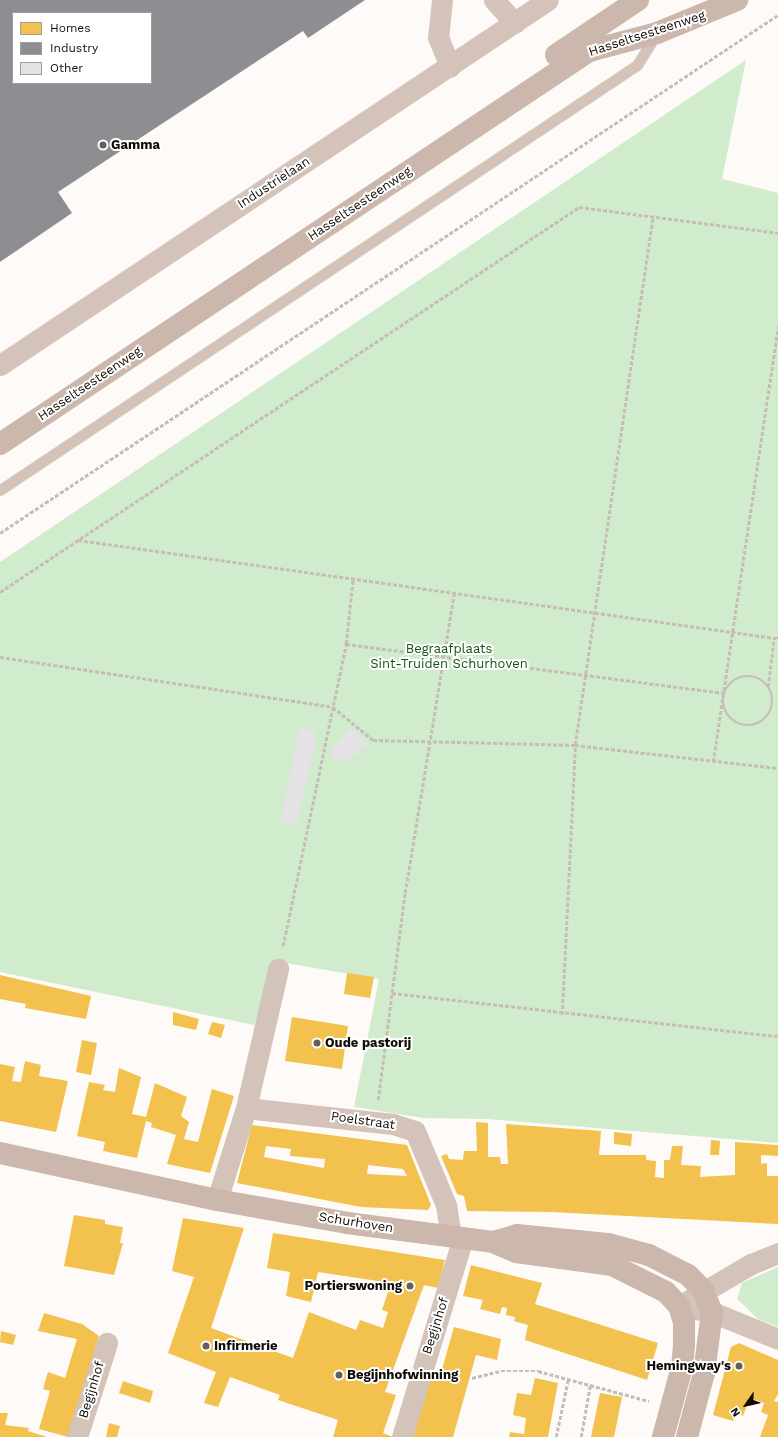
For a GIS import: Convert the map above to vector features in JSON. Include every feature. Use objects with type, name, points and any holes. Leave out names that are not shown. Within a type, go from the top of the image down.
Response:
[{"type":"main road","name":"Hasseltsesteenweg","points":[[0,426],[638,0]]},
{"type":"main road","name":"Hasseltsesteenweg","points":[[0,444],[589,51],[657,33],[737,0]]},
{"type":"main road","name":"Schurhoven","points":[[0,1153],[217,1200],[457,1237],[493,1242],[517,1235],[608,1244],[667,1264],[688,1275],[703,1290]]},
{"type":"main road","points":[[493,1242],[516,1252],[612,1265],[655,1284],[679,1306],[684,1322],[684,1345],[663,1437]]},
{"type":"main road","points":[[687,1437],[704,1373],[712,1312],[703,1290]]},
{"type":"street","points":[[442,0],[438,37],[450,67]]},
{"type":"street","points":[[494,0],[515,22]]},
{"type":"street","name":"Industrielaan","points":[[0,365],[450,67],[548,0]]},
{"type":"street","points":[[217,1200],[246,1108],[278,969]]},
{"type":"street","name":"Poelstraat","points":[[246,1108],[393,1124],[415,1131],[446,1205],[457,1237]]},
{"type":"street","name":"Begijnhof","points":[[402,1437],[457,1237]]},
{"type":"street","points":[[679,1306],[703,1290],[778,1253]]},
{"type":"street","points":[[679,1306],[712,1312],[778,1339]]},
{"type":"street","name":"Begijnhof","points":[[77,1437],[107,1343]]},
{"type":"lane","points":[[0,490],[637,65],[657,33]]},
{"type":"path","points":[[0,533],[778,15]]},
{"type":"path","points":[[0,592],[579,207],[778,233]]},
{"type":"path","points":[[562,1015],[575,745],[584,675],[595,615],[653,216]]},
{"type":"path","points":[[713,762],[778,327]]},
{"type":"path","points":[[78,540],[595,615],[778,638]]},
{"type":"path","points":[[278,969],[346,644],[353,579]]},
{"type":"path","points":[[378,1103],[392,993],[454,594]]},
{"type":"path","points":[[768,687],[774,638]]},
{"type":"path","points":[[346,644],[724,693]]},
{"type":"path","points":[[0,657],[333,707],[373,740],[431,739],[575,745],[713,762],[778,768]]},
{"type":"path","points":[[743,676],[755,677],[768,687],[773,698],[769,715],[757,724],[746,726],[735,723],[724,710],[724,693],[734,680],[743,676]]},
{"type":"path","points":[[392,993],[562,1015],[778,1036]]},
{"type":"path","points":[[472,1378],[501,1371],[538,1371],[671,1407]]},
{"type":"path","points":[[556,1437],[568,1380]]},
{"type":"path","points":[[581,1437],[590,1386]]},
{"type":"green space","name":"Begraafplaats Sint-Truiden Schurhoven","points":[[746,60],[722,179],[778,193],[778,1143],[487,1119],[423,1118],[354,1107],[379,979],[286,963],[254,1025],[0,972],[0,562]]},
{"type":"green space","points":[[778,1267],[778,1327],[758,1319],[737,1299],[742,1283]]},
{"type":"building: Homes","points":[[347,973],[374,977],[370,998],[344,994]]},
{"type":"building: Homes","points":[[0,975],[91,996],[86,1019],[25,1008],[26,1004],[0,999]]},
{"type":"building: Homes","points":[[173,1012],[199,1019],[196,1030],[173,1025]]},
{"type":"building: Homes","name":"Oude pastorij","points":[[292,1017],[348,1026],[342,1069],[285,1061]]},
{"type":"building: Homes","points":[[212,1022],[225,1025],[221,1038],[208,1034]]},
{"type":"building: Homes","points":[[82,1040],[97,1043],[91,1075],[76,1072]]},
{"type":"building: Homes","points":[[25,1061],[41,1065],[39,1076],[68,1081],[56,1132],[0,1121],[0,1064],[15,1067],[12,1081],[21,1082]]},
{"type":"building: Homes","points":[[119,1068],[141,1077],[132,1114],[146,1117],[155,1083],[187,1097],[181,1116],[189,1122],[184,1139],[198,1142],[212,1089],[234,1096],[210,1173],[167,1164],[176,1135],[151,1127],[152,1123],[146,1121],[137,1158],[103,1151],[105,1142],[77,1136],[89,1082],[105,1085],[103,1090],[115,1092]]},
{"type":"building: Homes","points":[[476,1122],[488,1123],[488,1157],[500,1157],[501,1164],[508,1164],[506,1124],[601,1131],[599,1155],[646,1155],[646,1160],[656,1161],[655,1177],[664,1178],[664,1160],[670,1160],[672,1146],[683,1146],[681,1165],[701,1166],[700,1177],[735,1175],[735,1142],[778,1145],[778,1156],[761,1155],[761,1164],[767,1163],[767,1176],[778,1176],[778,1224],[552,1212],[467,1211],[464,1196],[457,1194],[441,1156],[447,1154],[449,1159],[463,1160],[464,1151],[477,1151]]},
{"type":"building: Homes","points":[[252,1125],[407,1145],[431,1205],[428,1210],[361,1207],[237,1183]],"holes":[[[266,1146],[291,1149],[290,1156],[325,1159],[324,1168],[264,1157]],[[368,1165],[403,1169],[407,1176],[367,1174]]]},
{"type":"building: Homes","points":[[614,1132],[632,1134],[631,1146],[614,1144]]},
{"type":"building: Homes","points":[[711,1140],[720,1141],[719,1155],[710,1155]]},
{"type":"building: Homes","points":[[74,1215],[105,1220],[105,1224],[123,1227],[120,1243],[123,1243],[114,1275],[64,1266]]},
{"type":"building: Homes","points":[[183,1218],[244,1228],[211,1328],[293,1358],[309,1312],[356,1330],[360,1320],[383,1328],[388,1312],[382,1310],[391,1283],[318,1272],[311,1302],[286,1296],[290,1272],[267,1268],[273,1233],[445,1260],[438,1288],[424,1285],[385,1392],[396,1395],[383,1433],[393,1437],[333,1437],[338,1420],[278,1400],[280,1395],[230,1377],[218,1407],[204,1403],[216,1372],[168,1353],[194,1277],[172,1271]]},
{"type":"building: Homes","points":[[471,1265],[542,1283],[535,1304],[658,1343],[647,1380],[525,1340],[528,1325],[514,1321],[515,1317],[506,1315],[507,1308],[502,1307],[500,1314],[480,1309],[483,1300],[463,1296]]},
{"type":"building: Homes","points":[[44,1313],[82,1324],[99,1336],[68,1437],[39,1429],[50,1391],[43,1389],[48,1372],[65,1378],[77,1339],[38,1331]]},
{"type":"building: Homes","points":[[454,1327],[501,1339],[497,1360],[476,1355],[453,1437],[412,1437],[431,1378],[439,1380]]},
{"type":"building: Homes","points":[[1,1331],[16,1335],[13,1345],[0,1342]]},
{"type":"building: Homes","points":[[739,1343],[778,1360],[778,1394],[774,1401],[778,1402],[778,1437],[760,1437],[768,1415],[761,1412],[764,1403],[753,1399],[751,1406],[747,1405],[743,1416],[736,1413],[733,1421],[713,1415],[731,1347]]},
{"type":"building: Homes","points":[[535,1378],[558,1383],[548,1437],[509,1437],[510,1432],[524,1434],[526,1418],[513,1415],[517,1393],[531,1395]]},
{"type":"building: Homes","points":[[123,1381],[153,1391],[150,1403],[119,1393]]},
{"type":"building: Homes","points":[[600,1393],[622,1397],[614,1437],[591,1437]]},
{"type":"building: Homes","points":[[0,1413],[8,1413],[5,1425],[29,1428],[28,1431],[47,1437],[0,1437]]},
{"type":"building: Homes","points":[[109,1423],[120,1426],[117,1437],[106,1437]]},
{"type":"building: Industry","points":[[0,0],[365,0],[308,38],[303,31],[58,192],[72,213],[0,262]]},
{"type":"building: Other","points":[[352,727],[368,744],[348,761],[331,759],[332,747]]},
{"type":"building: Other","points":[[300,728],[317,732],[297,826],[280,822]]},
{"type":"place","name":"Gamma","points":[[103,145]]},
{"type":"place","name":"Oude pastorij","points":[[317,1043]]},
{"type":"place","name":"Portierswoning","points":[[410,1286]]},
{"type":"place","name":"Infirmerie","points":[[206,1346]]},
{"type":"place","name":"Hemingway's","points":[[739,1366]]},
{"type":"place","name":"Begijnhofwinning","points":[[339,1375]]}]
